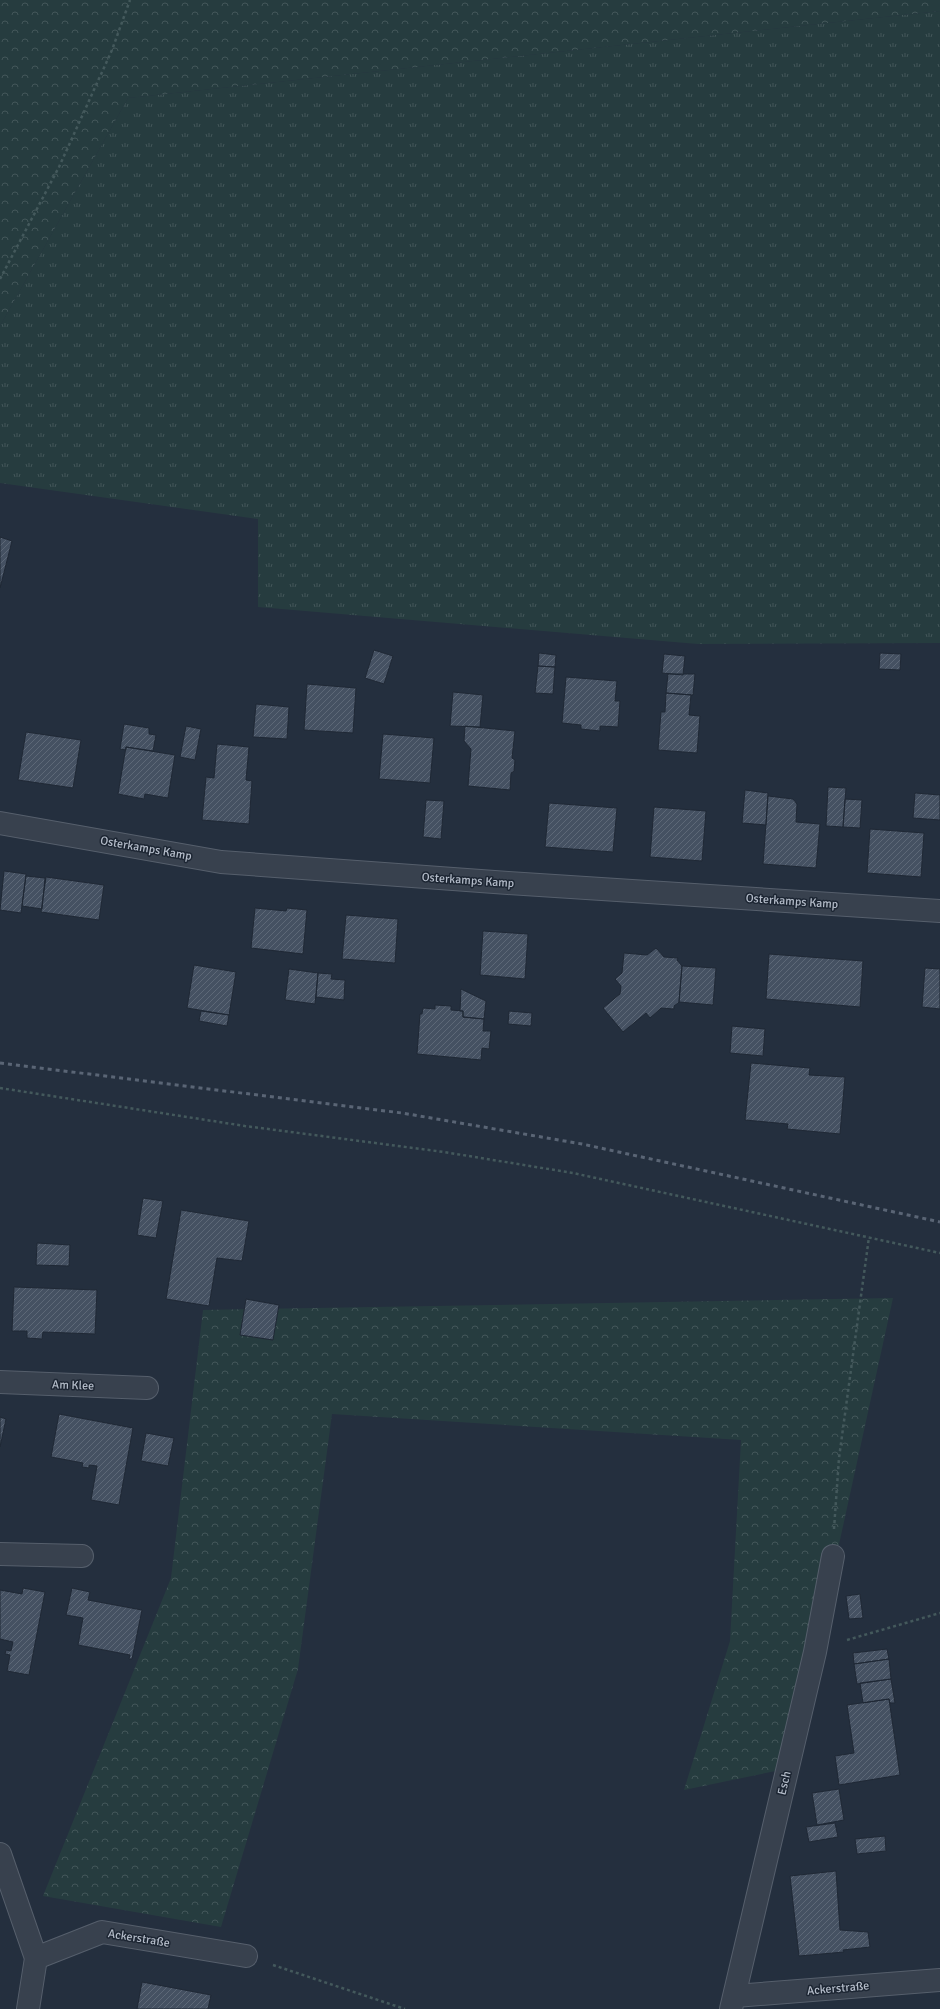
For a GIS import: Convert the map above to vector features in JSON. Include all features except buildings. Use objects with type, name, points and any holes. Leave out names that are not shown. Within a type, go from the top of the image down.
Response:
[{"type":"street","name":"Osterkamps Kamp","points":[[0,823],[221,862],[940,911]]},
{"type":"street","name":"Am Klee","points":[[0,1382],[147,1388]]},
{"type":"street","points":[[0,1554],[82,1556]]},
{"type":"street","name":"Esch","points":[[733,2002],[814,1652],[833,1556]]},
{"type":"street","points":[[0,1854],[36,1958],[28,2009]]},
{"type":"street","name":"Ackerstraße","points":[[36,1958],[102,1932],[246,1956]]},
{"type":"street","name":"Ackerstraße","points":[[733,2002],[940,1980]]},
{"type":"path","points":[[0,279],[60,167],[112,50],[130,0]]},
{"type":"path","points":[[0,1088],[245,1126],[444,1152],[565,1172],[940,1253]]},
{"type":"path","points":[[833,1556],[839,1458],[869,1237]]},
{"type":"path","points":[[814,1652],[858,1636],[940,1613]]},
{"type":"path","points":[[246,1956],[405,2009]]},
{"type":"green space","points":[[0,0],[940,0],[940,11],[128,98],[0,326]]},
{"type":"green space","points":[[940,11],[940,643],[698,644],[258,607],[258,519],[0,483],[0,326],[128,98]]},
{"type":"green space","points":[[893,1298],[790,1768],[684,1790],[730,1641],[741,1440],[332,1414],[298,1669],[221,1927],[43,1896],[171,1578],[203,1310]]},
{"type":"railway","points":[[0,1063],[402,1113],[582,1144],[940,1222]]}]
